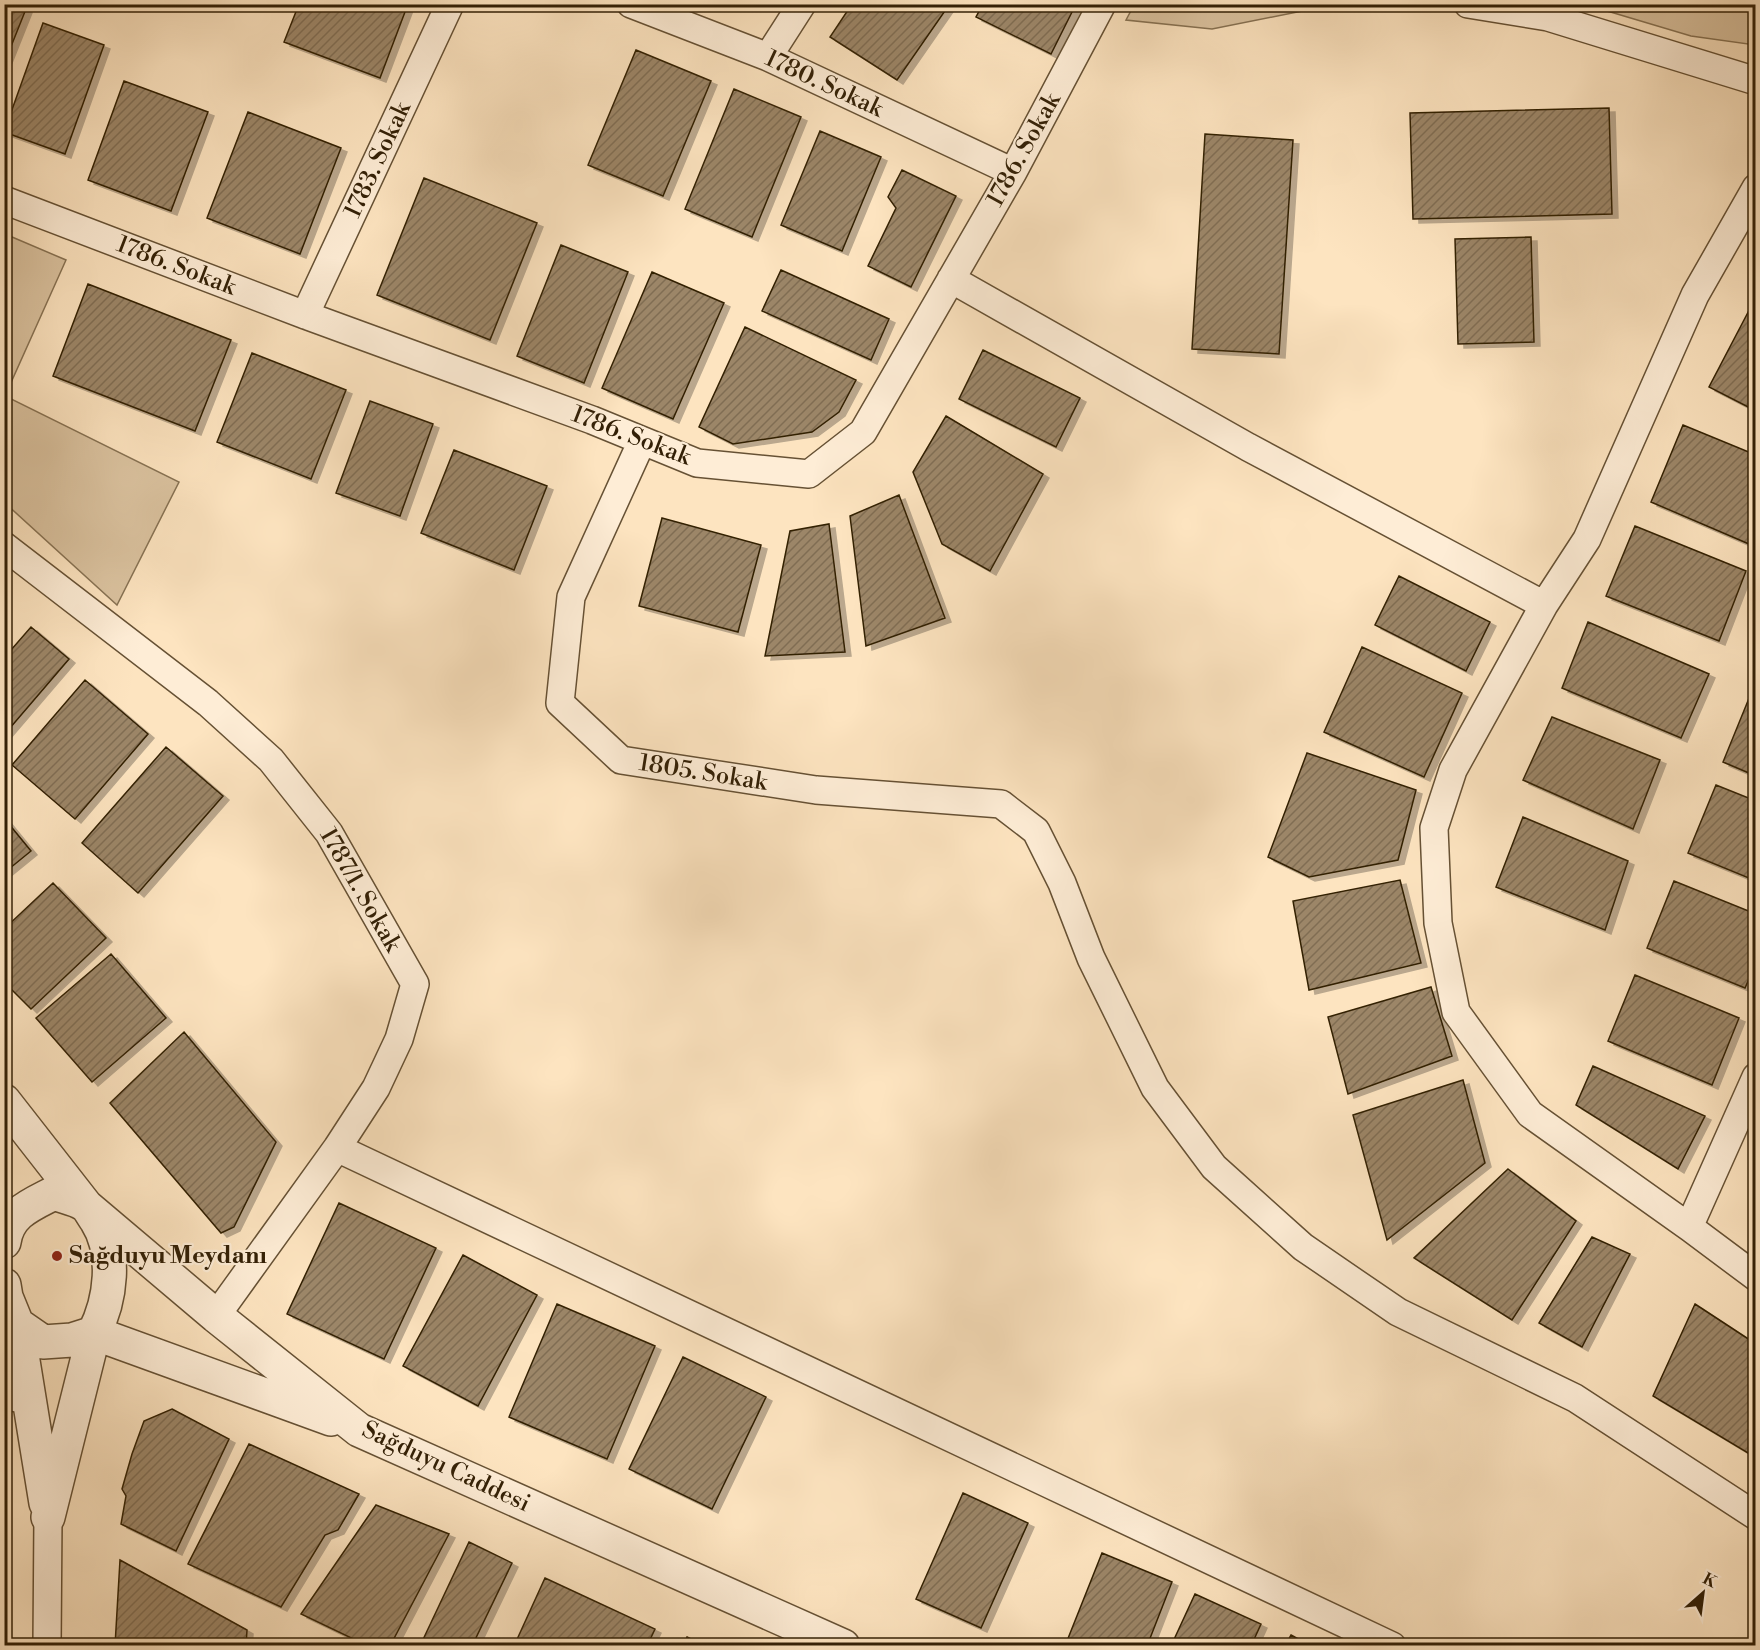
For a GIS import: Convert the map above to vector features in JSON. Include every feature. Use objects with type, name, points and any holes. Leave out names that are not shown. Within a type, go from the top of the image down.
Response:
[{"type":"street","name":"1783. Sokak","points":[[305,315],[450,4]]},
{"type":"street","name":"1780. Sokak","points":[[631,4],[768,57],[1013,172]]},
{"type":"street","points":[[768,57],[802,4]]},
{"type":"street","name":"1786. Sokak","points":[[4,200],[305,315],[592,420],[697,463],[809,474],[863,432],[1013,172],[1102,4]]},
{"type":"street","points":[[1468,4],[1548,17],[1755,81]]},
{"type":"street","points":[[1755,188],[1695,295],[1587,539],[1544,605],[1453,770],[1434,828],[1438,922],[1456,1012],[1530,1114],[1755,1277]]},
{"type":"street","points":[[951,279],[1259,453],[1544,605]]},
{"type":"street","name":"1805. Sokak","points":[[642,441],[572,597],[560,704],[621,760],[816,790],[1001,804],[1036,831],[1062,883],[1091,958],[1155,1088],[1214,1167],[1303,1248],[1398,1312],[1575,1398],[1755,1516]]},
{"type":"street","name":"1787/1. Sokak","points":[[7,555],[208,703],[271,760],[329,833],[415,984],[399,1039],[376,1088],[337,1148],[216,1316]]},
{"type":"street","points":[[1689,1227],[1755,1077]]},
{"type":"street","name":"Sağduyu Caddesi","points":[[4,1101],[86,1206],[216,1316],[359,1430],[843,1646]]},
{"type":"street","points":[[337,1148],[1392,1646]]},
{"type":"street","points":[[5,1234],[20,1211],[54,1193],[86,1206],[104,1232],[109,1253],[108,1283],[102,1317],[94,1333],[48,1517],[47,1646]]},
{"type":"street","points":[[4,1285],[6,1297],[17,1324],[17,1398],[48,1517]]},
{"type":"street","points":[[17,1324],[43,1342],[72,1340],[94,1333],[359,1430]]},
{"type":"shaded area","points":[[1134,4],[1332,5],[1212,29],[1126,20]]},
{"type":"shaded area","points":[[1587,5],[1755,5],[1755,45],[1691,36]]},
{"type":"shaded area","points":[[5,234],[66,260],[5,396]]},
{"type":"shaded area","points":[[5,396],[179,482],[117,605],[5,503]]},
{"type":"building","points":[[4,4],[14,4],[26,9],[4,64]]},
{"type":"building","points":[[299,4],[408,4],[380,78],[284,42]]},
{"type":"building","points":[[852,4],[949,5],[897,80],[830,37]]},
{"type":"building","points":[[983,4],[1076,4],[1051,54],[976,17]]},
{"type":"building","points":[[43,23],[104,45],[65,154],[4,132]]},
{"type":"building","points":[[636,50],[711,81],[663,196],[588,165]]},
{"type":"building","points":[[124,81],[208,112],[171,211],[88,180]]},
{"type":"building","points":[[734,89],[801,117],[752,237],[685,209]]},
{"type":"building","points":[[1609,108],[1612,214],[1413,219],[1410,113]]},
{"type":"building","points":[[248,112],[341,148],[300,254],[207,218]]},
{"type":"building","points":[[820,131],[881,157],[842,251],[781,225]]},
{"type":"building","points":[[1205,134],[1293,140],[1279,354],[1192,349]]},
{"type":"building","points":[[902,170],[956,196],[911,287],[868,266],[896,208],[888,197]]},
{"type":"building","points":[[424,178],[537,223],[490,340],[377,295]]},
{"type":"building","points":[[1531,237],[1534,342],[1458,344],[1455,239]]},
{"type":"building","points":[[561,245],[628,272],[584,383],[517,356]]},
{"type":"building","points":[[781,270],[889,319],[871,360],[762,311]]},
{"type":"building","points":[[652,272],[724,303],[673,419],[602,388]]},
{"type":"building","points":[[88,284],[231,340],[195,431],[53,376]]},
{"type":"building","points":[[1756,297],[1756,411],[1709,387]]},
{"type":"building","points":[[745,327],[856,380],[839,412],[812,432],[733,444],[699,427]]},
{"type":"building","points":[[983,350],[1080,398],[1056,447],[959,399]]},
{"type":"building","points":[[252,353],[346,390],[311,479],[217,442]]},
{"type":"building","points":[[370,401],[433,424],[400,516],[336,493]]},
{"type":"building","points":[[946,416],[1043,474],[990,571],[942,544],[913,472]]},
{"type":"building","points":[[1683,425],[1756,455],[1756,547],[1651,502]]},
{"type":"building","points":[[454,450],[547,486],[514,570],[421,533]]},
{"type":"building","points":[[899,495],[945,618],[866,646],[850,516]]},
{"type":"building","points":[[662,518],[761,545],[738,632],[639,606]]},
{"type":"building","points":[[829,524],[845,652],[765,656],[790,531]]},
{"type":"building","points":[[1635,526],[1746,571],[1719,641],[1606,596]]},
{"type":"building","points":[[1399,576],[1490,622],[1466,671],[1375,625]]},
{"type":"building","points":[[1588,622],[1709,674],[1681,738],[1562,688]]},
{"type":"building","points":[[31,627],[69,659],[4,735],[4,658]]},
{"type":"building","points":[[1362,647],[1462,693],[1424,777],[1324,732]]},
{"type":"building","points":[[85,680],[148,734],[75,819],[12,765]]},
{"type":"building","points":[[1754,686],[1756,687],[1756,776],[1723,762]]},
{"type":"building","points":[[1552,717],[1660,760],[1633,829],[1523,780]]},
{"type":"building","points":[[166,747],[223,796],[138,893],[82,843]]},
{"type":"building","points":[[1307,753],[1416,790],[1398,860],[1309,877],[1268,857]]},
{"type":"building","points":[[1716,785],[1756,801],[1756,881],[1688,853]]},
{"type":"building","points":[[1523,817],[1628,861],[1605,930],[1496,887]]},
{"type":"building","points":[[4,818],[31,851],[4,873]]},
{"type":"building","points":[[1400,880],[1421,963],[1309,990],[1293,901]]},
{"type":"building","points":[[1674,881],[1756,914],[1756,963],[1745,988],[1647,948]]},
{"type":"building","points":[[53,883],[106,938],[31,1009],[4,982],[4,929]]},
{"type":"building","points":[[111,954],[166,1018],[92,1082],[36,1018]]},
{"type":"building","points":[[1635,975],[1739,1018],[1712,1085],[1608,1041]]},
{"type":"building","points":[[1431,987],[1452,1056],[1348,1094],[1328,1017]]},
{"type":"building","points":[[184,1032],[276,1142],[234,1227],[221,1233],[110,1103]]},
{"type":"building","points":[[1593,1066],[1705,1116],[1678,1169],[1576,1105]]},
{"type":"building","points":[[1463,1080],[1485,1163],[1387,1240],[1353,1115]]},
{"type":"building","points":[[1508,1169],[1576,1221],[1512,1320],[1414,1258]]},
{"type":"building","points":[[339,1203],[436,1248],[384,1359],[287,1314]]},
{"type":"building","points":[[1592,1237],[1630,1254],[1582,1347],[1539,1323]]},
{"type":"building","points":[[463,1255],[537,1295],[478,1406],[403,1366]]},
{"type":"building","points":[[557,1304],[655,1346],[607,1459],[509,1417]]},
{"type":"building","points":[[1695,1304],[1756,1344],[1756,1451],[1753,1456],[1653,1396]]},
{"type":"building","points":[[683,1357],[766,1397],[712,1509],[629,1469]]},
{"type":"building","points":[[172,1409],[229,1439],[176,1551],[121,1524],[126,1496],[122,1489],[144,1421]]},
{"type":"building","points":[[249,1444],[359,1494],[338,1530],[325,1535],[281,1607],[188,1564]]},
{"type":"building","points":[[963,1493],[1028,1523],[981,1628],[916,1599]]},
{"type":"building","points":[[376,1505],[449,1534],[390,1646],[368,1646],[301,1614]]},
{"type":"building","points":[[469,1542],[512,1563],[472,1646],[420,1646]]},
{"type":"building","points":[[1102,1553],[1172,1582],[1147,1646],[1065,1646]]},
{"type":"building","points":[[120,1560],[247,1630],[246,1646],[115,1646]]},
{"type":"building","points":[[545,1578],[655,1629],[647,1646],[514,1646]]},
{"type":"building","points":[[1195,1594],[1261,1624],[1251,1646],[1171,1646]]},
{"type":"building","points":[[1291,1635],[1311,1646],[1285,1646]]},
{"type":"building","points":[[687,1637],[705,1646],[683,1646]]},
{"type":"place","name":"Sağduyu Meydanı","points":[[57,1256]]}]
